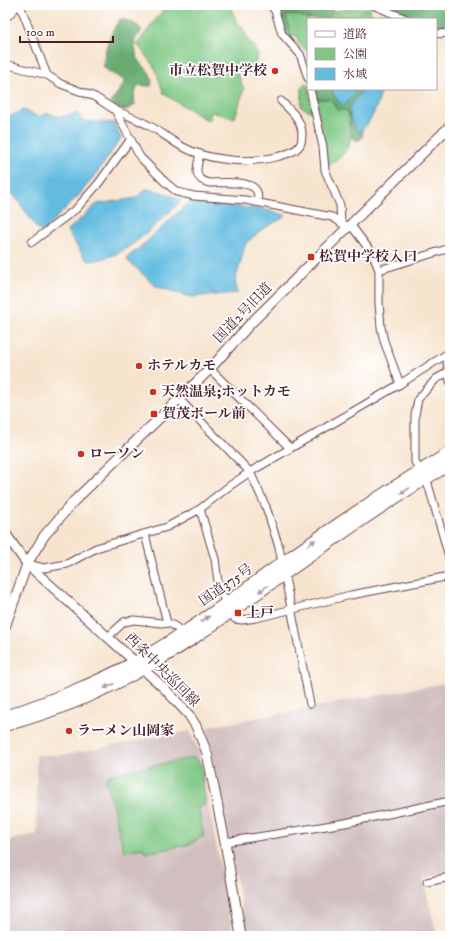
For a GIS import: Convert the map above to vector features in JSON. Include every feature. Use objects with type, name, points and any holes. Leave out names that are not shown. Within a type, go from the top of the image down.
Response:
[{"type":"highway","name":"国道375号","points":[[5,717],[79,690],[176,649],[228,608],[283,569],[351,526],[450,453]]},
{"type":"highway","name":"国道375号","points":[[422,474],[450,464]]},
{"type":"highway","name":"国道375号","points":[[5,725],[83,697],[140,665],[182,634],[228,608]]},
{"type":"street","points":[[5,19],[19,5],[47,75]]},
{"type":"street","points":[[271,5],[275,11],[282,34],[300,54],[307,75]]},
{"type":"street","points":[[373,5],[404,18]]},
{"type":"street","points":[[437,33],[450,34]]},
{"type":"street","points":[[5,64],[47,75],[61,84],[95,98],[114,110],[148,124],[182,146],[200,154],[229,159],[265,160],[293,151],[300,145],[302,137],[301,126],[296,117],[281,101]]},
{"type":"street","points":[[310,90],[323,147],[325,170],[340,205],[344,225]]},
{"type":"street","points":[[114,110],[140,157],[177,192],[194,196],[258,202],[332,217],[344,225],[353,228],[372,253],[379,270],[381,327],[384,341],[400,384]]},
{"type":"street","name":"国道2号旧道","points":[[5,627],[7,611],[27,564],[44,536],[74,501],[210,369],[251,323],[344,225],[450,126]]},
{"type":"street","points":[[32,242],[76,209],[98,184],[131,139]]},
{"type":"street","points":[[200,154],[196,174],[200,179],[204,182],[210,183],[243,183],[251,185],[256,190],[258,202]]},
{"type":"street","points":[[379,270],[450,248]]},
{"type":"street","points":[[27,564],[44,568],[67,564],[96,548],[167,527],[200,509],[228,486],[250,472],[448,354],[450,381]]},
{"type":"street","points":[[210,369],[290,448]]},
{"type":"street","points":[[449,371],[436,379],[418,399],[415,415],[416,462],[428,484],[450,560]]},
{"type":"street","points":[[179,399],[250,472],[266,507],[275,534],[283,569],[310,704]]},
{"type":"street","points":[[200,509],[215,559],[219,589],[235,619],[242,620],[256,618],[351,595],[450,576]]},
{"type":"street","name":"西条中央巡回線","points":[[5,534],[27,564],[140,665],[189,714],[208,753],[241,936]]},
{"type":"street","points":[[145,534],[167,624]]},
{"type":"street","points":[[108,637],[124,622],[130,620],[171,624],[182,634]]},
{"type":"street","points":[[225,842],[345,823],[450,801]]},
{"type":"street","points":[[427,882],[450,877]]},
{"type":"shaded area","points":[[450,682],[450,873],[423,878],[437,936],[247,936],[207,727]]},
{"type":"shaded area","points":[[190,731],[199,753],[233,936],[5,936],[5,841],[37,834],[36,755],[62,755]]},
{"type":"green space","points":[[167,5],[229,5],[240,27],[242,26],[250,44],[253,44],[258,55],[254,67],[238,75],[244,89],[235,118],[211,112],[209,121],[164,94],[155,68],[137,44]]},
{"type":"green space","points":[[275,5],[331,6],[333,8],[333,18],[307,18],[298,15],[286,15],[292,37],[290,40],[283,30],[280,14]]},
{"type":"green space","points":[[380,5],[450,5],[450,31],[437,28],[437,18],[412,18]]},
{"type":"green space","points":[[370,8],[372,18],[335,18],[334,11]]},
{"type":"green space","points":[[286,15],[308,18],[307,51],[298,43],[297,36],[291,35]]},
{"type":"green space","points":[[120,19],[136,24],[142,31],[134,40],[136,52],[139,60],[150,74],[152,81],[151,86],[138,85],[134,97],[135,105],[126,110],[114,107],[111,102],[125,82],[103,66],[108,41]]},
{"type":"green space","points":[[305,83],[307,83],[312,112],[301,107],[302,88]]},
{"type":"green space","points":[[313,90],[332,90],[333,94],[345,105],[355,90],[363,90],[358,132],[362,130],[363,137],[360,140],[355,140],[351,137],[349,114],[346,110],[337,110],[331,99],[316,99]]},
{"type":"green space","points":[[331,99],[337,109],[346,109],[350,119],[351,138],[349,144],[339,159],[327,166],[316,100]]},
{"type":"green space","points":[[195,758],[201,764],[205,805],[198,807],[204,836],[188,845],[145,853],[143,848],[124,851],[106,779],[109,775]]},
{"type":"water","points":[[332,90],[356,90],[344,106],[336,99]]},
{"type":"water","points":[[362,90],[381,90],[374,113],[366,125],[358,132],[352,120],[349,108]]},
{"type":"water","points":[[23,110],[39,117],[48,113],[59,117],[78,113],[82,121],[114,123],[121,138],[102,166],[79,195],[43,231],[39,231],[14,195],[5,191],[5,117],[11,116]]},
{"type":"water","points":[[146,189],[162,192],[182,200],[140,239],[128,247],[103,259],[89,261],[85,258],[67,231],[97,204],[136,198]]},
{"type":"water","points":[[189,202],[262,209],[285,215],[285,217],[264,228],[246,243],[235,281],[238,293],[192,297],[177,293],[156,286],[127,260],[127,258]]},
{"type":"place","name":"市立松賀中学校","points":[[275,71]]},
{"type":"place","name":"松賀中学校入口","points":[[311,257]]},
{"type":"place","name":"ホテルカモ","points":[[139,366]]},
{"type":"place","name":"天然温泉;ホットカモ","points":[[153,392]]},
{"type":"place","name":"賀茂ボール前","points":[[154,414]]},
{"type":"place","name":"ローソン","points":[[81,454]]},
{"type":"place","name":"上戸","points":[[238,613]]},
{"type":"place","name":"ラーメン山岡家","points":[[69,731]]}]
